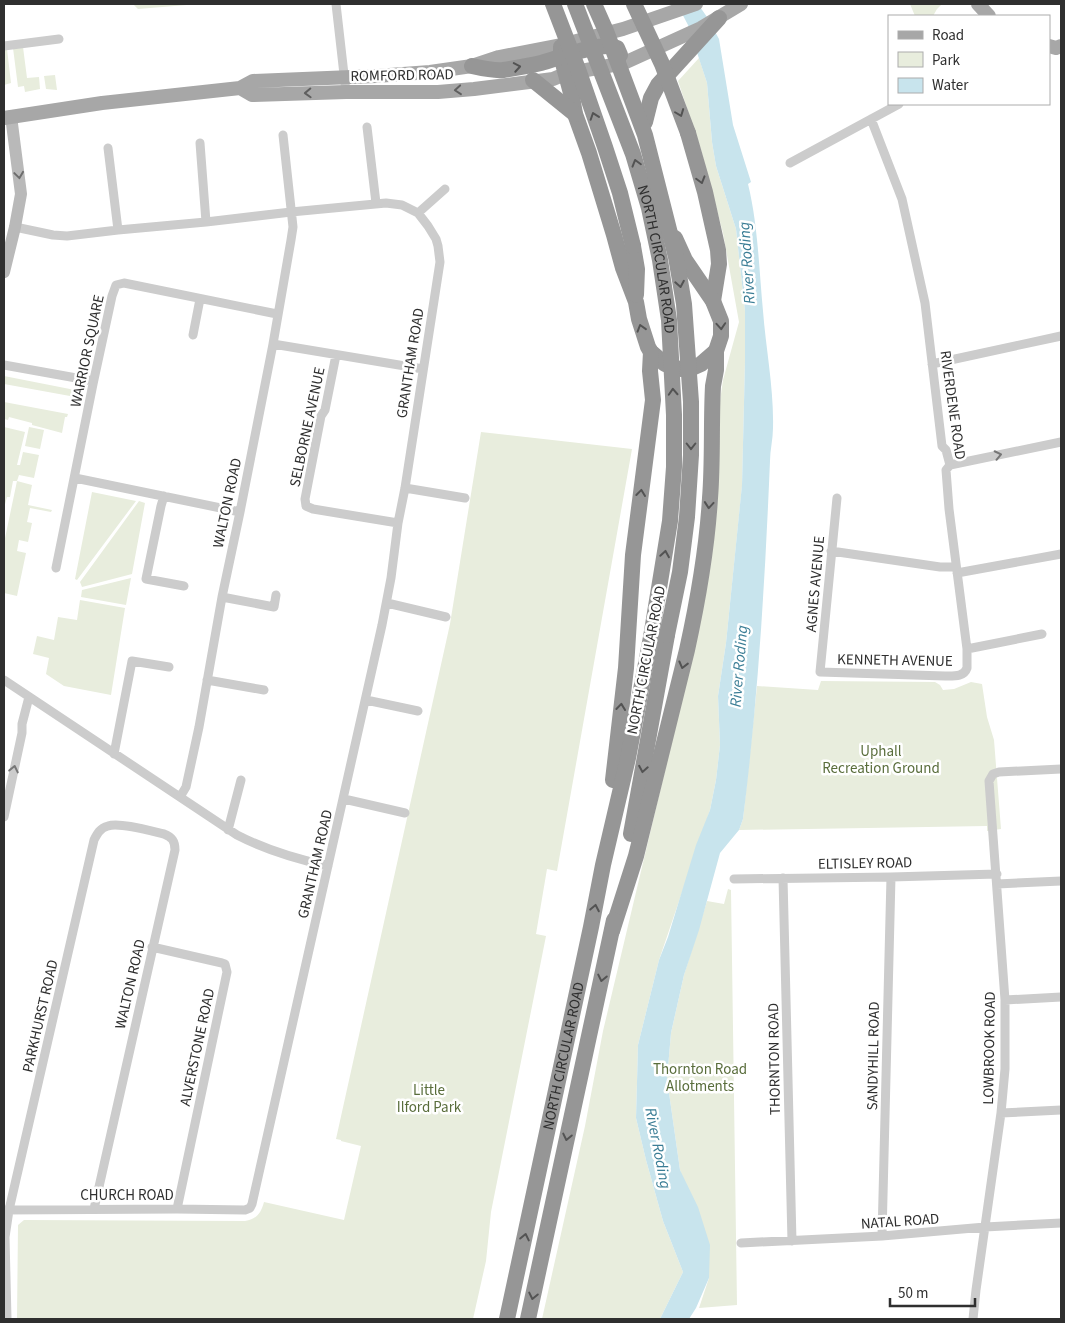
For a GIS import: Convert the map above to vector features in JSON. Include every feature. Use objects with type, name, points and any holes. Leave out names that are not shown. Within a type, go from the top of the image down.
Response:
[{"type":"highway","points":[[553,4],[578,69],[620,193],[637,269],[636,302]]},
{"type":"highway","name":"NORTH CIRCULAR ROAD","points":[[528,1319],[612,931],[659,636],[674,467],[674,415],[669,320],[660,260],[649,208],[633,154],[575,4]]},
{"type":"highway","name":"NORTH CIRCULAR ROAD","points":[[507,1319],[603,865],[659,636],[680,572],[687,517],[691,455],[691,402],[684,304],[676,257],[645,135],[594,4]]},
{"type":"highway","points":[[634,4],[662,64],[688,133],[705,192],[718,250],[719,264],[713,301]]},
{"type":"highway","points":[[645,122],[651,98],[663,79],[719,18]]},
{"type":"highway","points":[[472,66],[500,70],[541,63],[561,51],[602,46],[613,46],[618,50],[645,122],[676,242],[685,260],[713,301],[721,321],[721,336],[716,351],[716,370],[713,386],[710,498],[705,553],[694,618],[636,856],[612,931]]},
{"type":"highway","points":[[561,51],[575,114],[589,153],[623,268],[636,302],[648,347],[664,364],[679,369],[692,368],[701,364],[716,351]]},
{"type":"highway","points":[[533,80],[575,114]]},
{"type":"highway","points":[[603,865],[626,668],[633,555],[653,400],[650,371],[651,352]]},
{"type":"main road","points":[[561,51],[696,4]]},
{"type":"main road","name":"ROMFORD ROAD","points":[[240,88],[252,95],[438,92],[552,79],[565,74],[624,63],[701,28],[741,4]]},
{"type":"main road","name":"ROMFORD ROAD","points":[[7,117],[102,103],[240,88],[253,81],[376,76],[430,72],[472,66]]},
{"type":"main road","points":[[4,272],[21,194],[7,117]]},
{"type":"street","points":[[336,4],[346,92]]},
{"type":"street","points":[[4,46],[60,39]]},
{"type":"street","points":[[790,164],[897,105]]},
{"type":"street","name":"RIVERDENE ROAD","points":[[871,119],[902,199],[925,303],[942,446],[946,450],[950,465],[946,470],[967,649],[966,671]]},
{"type":"street","points":[[367,127],[376,203]]},
{"type":"street","points":[[283,135],[291,212]]},
{"type":"street","points":[[200,143],[206,222]]},
{"type":"street","points":[[108,148],[118,230]]},
{"type":"street","points":[[15,227],[34,232],[60,235],[206,222],[376,203],[395,203],[418,213],[445,190]]},
{"type":"street","name":"WALTON ROAD","points":[[180,797],[186,787],[199,727],[222,597],[273,344],[293,227],[291,212]]},
{"type":"street","name":"GRANTHAM ROAD","points":[[250,1208],[256,1189],[387,603],[398,523],[439,274],[440,254],[436,239],[418,213]]},
{"type":"street","name":"WARRIOR SQUARE","points":[[56,568],[93,381],[116,285],[124,283],[277,314]]},
{"type":"street","points":[[193,335],[200,298]]},
{"type":"street","points":[[932,364],[1061,336]]},
{"type":"street","name":"SELBORNE AVENUE","points":[[273,344],[423,369]]},
{"type":"street","name":"SELBORNE AVENUE","points":[[336,355],[325,410],[321,416],[305,499],[306,506],[313,509],[398,523]]},
{"type":"street","points":[[4,365],[93,381]]},
{"type":"street","points":[[950,465],[1061,442]]},
{"type":"street","points":[[75,478],[240,512]]},
{"type":"street","points":[[405,488],[465,498]]},
{"type":"street","points":[[164,496],[146,579],[184,586]]},
{"type":"street","name":"AGNES AVENUE","points":[[820,672],[837,498]]},
{"type":"street","points":[[831,551],[957,570],[1061,554]]},
{"type":"street","points":[[222,597],[274,607],[276,596]]},
{"type":"street","points":[[387,603],[446,616]]},
{"type":"street","points":[[967,649],[1042,634]]},
{"type":"street","points":[[114,754],[132,661],[169,667]]},
{"type":"street","name":"KENNETH AVENUE","points":[[820,672],[945,676],[961,675],[966,671]]},
{"type":"street","points":[[4,680],[228,830],[272,852],[328,866]]},
{"type":"street","points":[[207,680],[264,690]]},
{"type":"street","points":[[4,816],[22,733],[22,724],[30,697]]},
{"type":"street","points":[[366,700],[418,711]]},
{"type":"street","name":"LOWBROOK ROAD","points":[[973,1319],[1001,1113],[1005,1069],[1005,1000],[989,781],[993,774],[999,772],[1061,769]]},
{"type":"street","points":[[228,830],[241,780]]},
{"type":"street","points":[[344,799],[405,814]]},
{"type":"street","name":"WALTON ROAD","points":[[94,1209],[174,856],[175,844],[170,836],[164,834],[118,825],[108,826],[101,830]]},
{"type":"street","name":"PARKHURST ROAD","points":[[7,1319],[6,1210],[94,840],[101,830]]},
{"type":"street","name":"ELTISLEY ROAD","points":[[734,878],[997,874]]},
{"type":"street","name":"SANDYHILL ROAD","points":[[882,1236],[891,877]]},
{"type":"street","name":"THORNTON ROAD","points":[[783,878],[792,1241]]},
{"type":"street","points":[[997,884],[1061,881]]},
{"type":"street","name":"ALVERSTONE ROAD","points":[[152,947],[222,963],[225,964],[227,972],[177,1209]]},
{"type":"street","points":[[1005,1000],[1061,997]]},
{"type":"street","points":[[1001,1113],[1061,1110]]},
{"type":"street","name":"CHURCH ROAD","points":[[6,1210],[244,1210],[250,1208]]},
{"type":"street","name":"NATAL ROAD","points":[[741,1243],[882,1236],[1061,1223]]},
{"type":"green space","points":[[133,4],[199,4],[138,9]]},
{"type":"green space","points":[[910,4],[942,4],[934,15],[915,15]]},
{"type":"green space","points":[[23,47],[27,78],[39,77],[40,89],[25,92],[24,86],[18,87],[13,48]]},
{"type":"green space","points":[[4,49],[7,49],[11,83],[4,85]]},
{"type":"green space","points":[[699,58],[707,83],[716,166],[736,229],[745,311],[745,361],[742,486],[726,643],[718,696],[720,745],[716,780],[710,810],[659,960],[638,1045],[636,1118],[663,1221],[683,1272],[660,1319],[542,1319],[585,1126],[603,1031],[671,745],[723,380],[739,322],[723,233],[701,150],[678,81]]},
{"type":"green space","points":[[55,75],[57,90],[46,89],[44,76]]},
{"type":"green space","points":[[4,376],[75,390],[81,399],[70,399],[70,396],[4,384]]},
{"type":"green space","points":[[4,402],[68,414],[65,417],[62,433],[9,417],[8,420],[4,419]]},
{"type":"green space","points":[[4,427],[25,432],[17,465],[20,465],[23,452],[39,455],[34,478],[19,475],[17,481],[13,481],[10,497],[7,497],[4,508]]},
{"type":"green space","points":[[29,427],[44,430],[40,449],[25,446]]},
{"type":"green space","name":"Little Ilford Park","points":[[481,432],[632,449],[557,871],[547,869],[536,934],[546,936],[491,1212],[486,1261],[473,1319],[17,1319],[18,1225],[24,1220],[245,1221],[253,1219],[258,1215],[264,1202],[344,1220],[361,1146],[336,1139],[450,624]]},
{"type":"green space","points":[[17,481],[32,485],[28,505],[52,510],[51,512],[30,508],[27,522],[32,523],[28,542],[19,540],[17,551],[26,553],[17,596],[4,593],[4,543]]},
{"type":"green space","points":[[92,492],[136,501],[77,580],[75,579]]},
{"type":"green space","points":[[139,501],[145,503],[132,574],[82,587],[80,582]]},
{"type":"green space","points":[[131,578],[126,605],[81,597],[82,590]]},
{"type":"green space","points":[[80,600],[125,608],[111,695],[64,686],[46,674],[49,658],[33,654],[37,636],[54,640],[58,617],[77,620]]},
{"type":"green space","name":"Uphall Recreation Ground","points":[[821,681],[935,682],[943,690],[954,689],[971,682],[982,684],[987,717],[994,740],[1001,829],[987,831],[987,826],[739,830],[743,819],[757,686],[818,690]]},
{"type":"green space","name":"Thornton Road Allotments","points":[[728,889],[731,890],[737,1305],[699,1308],[709,1278],[680,1170],[667,1079],[671,1033],[684,975],[707,901],[724,904]]},
{"type":"water","name":"River Roding","points":[[677,4],[698,4],[719,39],[733,125],[751,182],[748,184],[758,247],[771,384],[773,428],[760,640],[753,730],[743,819],[739,830],[720,853],[699,930],[684,975],[671,1033],[667,1079],[680,1170],[698,1207],[710,1245],[709,1278],[689,1319],[660,1319],[683,1272],[663,1221],[636,1118],[638,1045],[659,960],[668,937],[696,845],[710,810],[716,780],[720,745],[718,696],[726,643],[742,485],[745,361],[745,311],[736,229],[716,166],[707,83],[688,25]]}]
